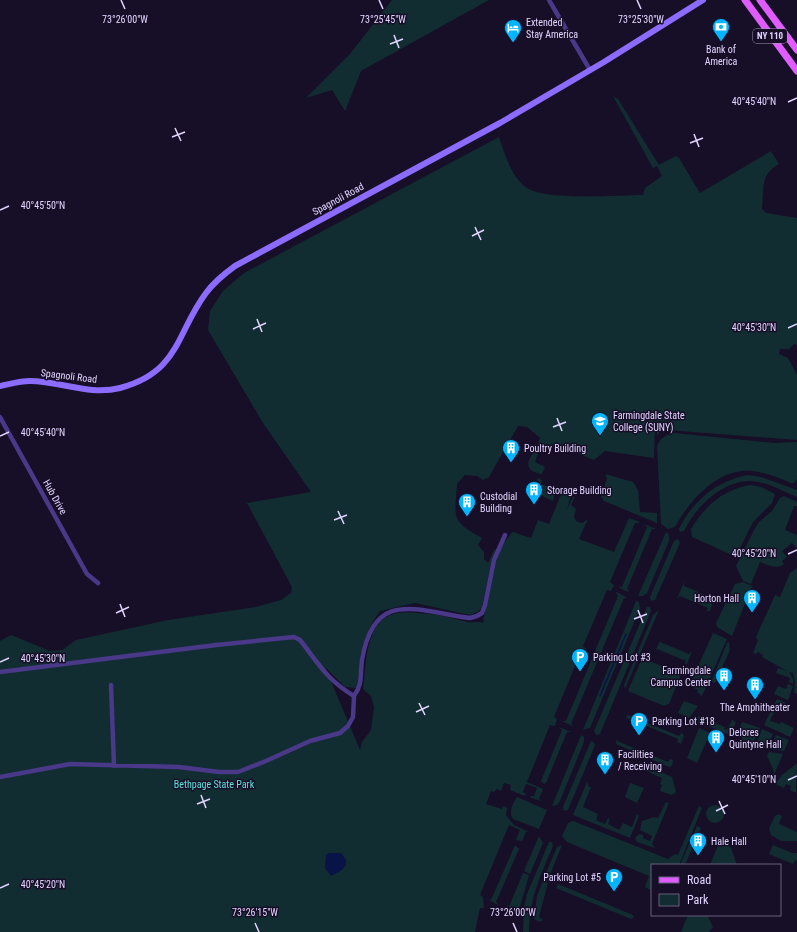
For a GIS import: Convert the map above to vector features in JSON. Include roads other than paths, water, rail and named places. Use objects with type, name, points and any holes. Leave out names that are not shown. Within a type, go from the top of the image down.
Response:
[{"type":"main road","name":"Spagnoli Road","points":[[0,386],[29,381],[87,390],[105,390],[124,387],[144,378],[161,367],[171,356],[205,294],[227,272],[259,253],[500,123],[590,70],[703,0]]},
{"type":"main road","name":"NY 110","points":[[745,0],[797,72]]},
{"type":"main road","name":"NY 110","points":[[760,0],[797,50]]},
{"type":"street","points":[[549,0],[590,70]]},
{"type":"street","name":"Hub Drive","points":[[0,417],[87,574],[98,583]]},
{"type":"street","points":[[0,777],[70,764],[179,767],[219,772],[238,772],[310,741],[340,733],[348,726],[353,717],[354,696],[361,683],[362,660],[377,620],[385,614],[405,608],[416,608],[470,618],[482,613],[494,560],[505,535]]},
{"type":"street","points":[[0,672],[208,646],[294,637],[300,640],[324,673],[342,689],[354,696]]},
{"type":"street","points":[[111,685],[114,766]]},
{"type":"waterway","points":[[600,696],[626,634]]},
{"type":"place","name":"Bank of America","points":[[721,42]]},
{"type":"place","name":"Extended Stay America","points":[[513,43]]},
{"type":"place","name":"Farmingdale State College (SUNY)","points":[[600,436]]},
{"type":"place","name":"Poultry Building","points":[[511,463]]},
{"type":"place","name":"Storage Building","points":[[534,505]]},
{"type":"place","name":"Custodial Building","points":[[467,517]]},
{"type":"place","name":"Horton Hall","points":[[752,613]]},
{"type":"place","name":"Parking Lot #3","points":[[580,672]]},
{"type":"place","name":"Farmingdale Campus Center","points":[[724,691]]},
{"type":"place","name":"The Amphitheater","points":[[755,700]]},
{"type":"place","name":"Parking Lot #18","points":[[639,736]]},
{"type":"place","name":"Delores Quintyne Hall","points":[[716,753]]},
{"type":"place","name":"Facilities / Receiving","points":[[605,775]]},
{"type":"place","name":"Hale Hall","points":[[698,856]]},
{"type":"place","name":"Parking Lot #5","points":[[614,892]]},
{"type":"park label","name":"Bethpage State Park","points":[[214,784]]}]
